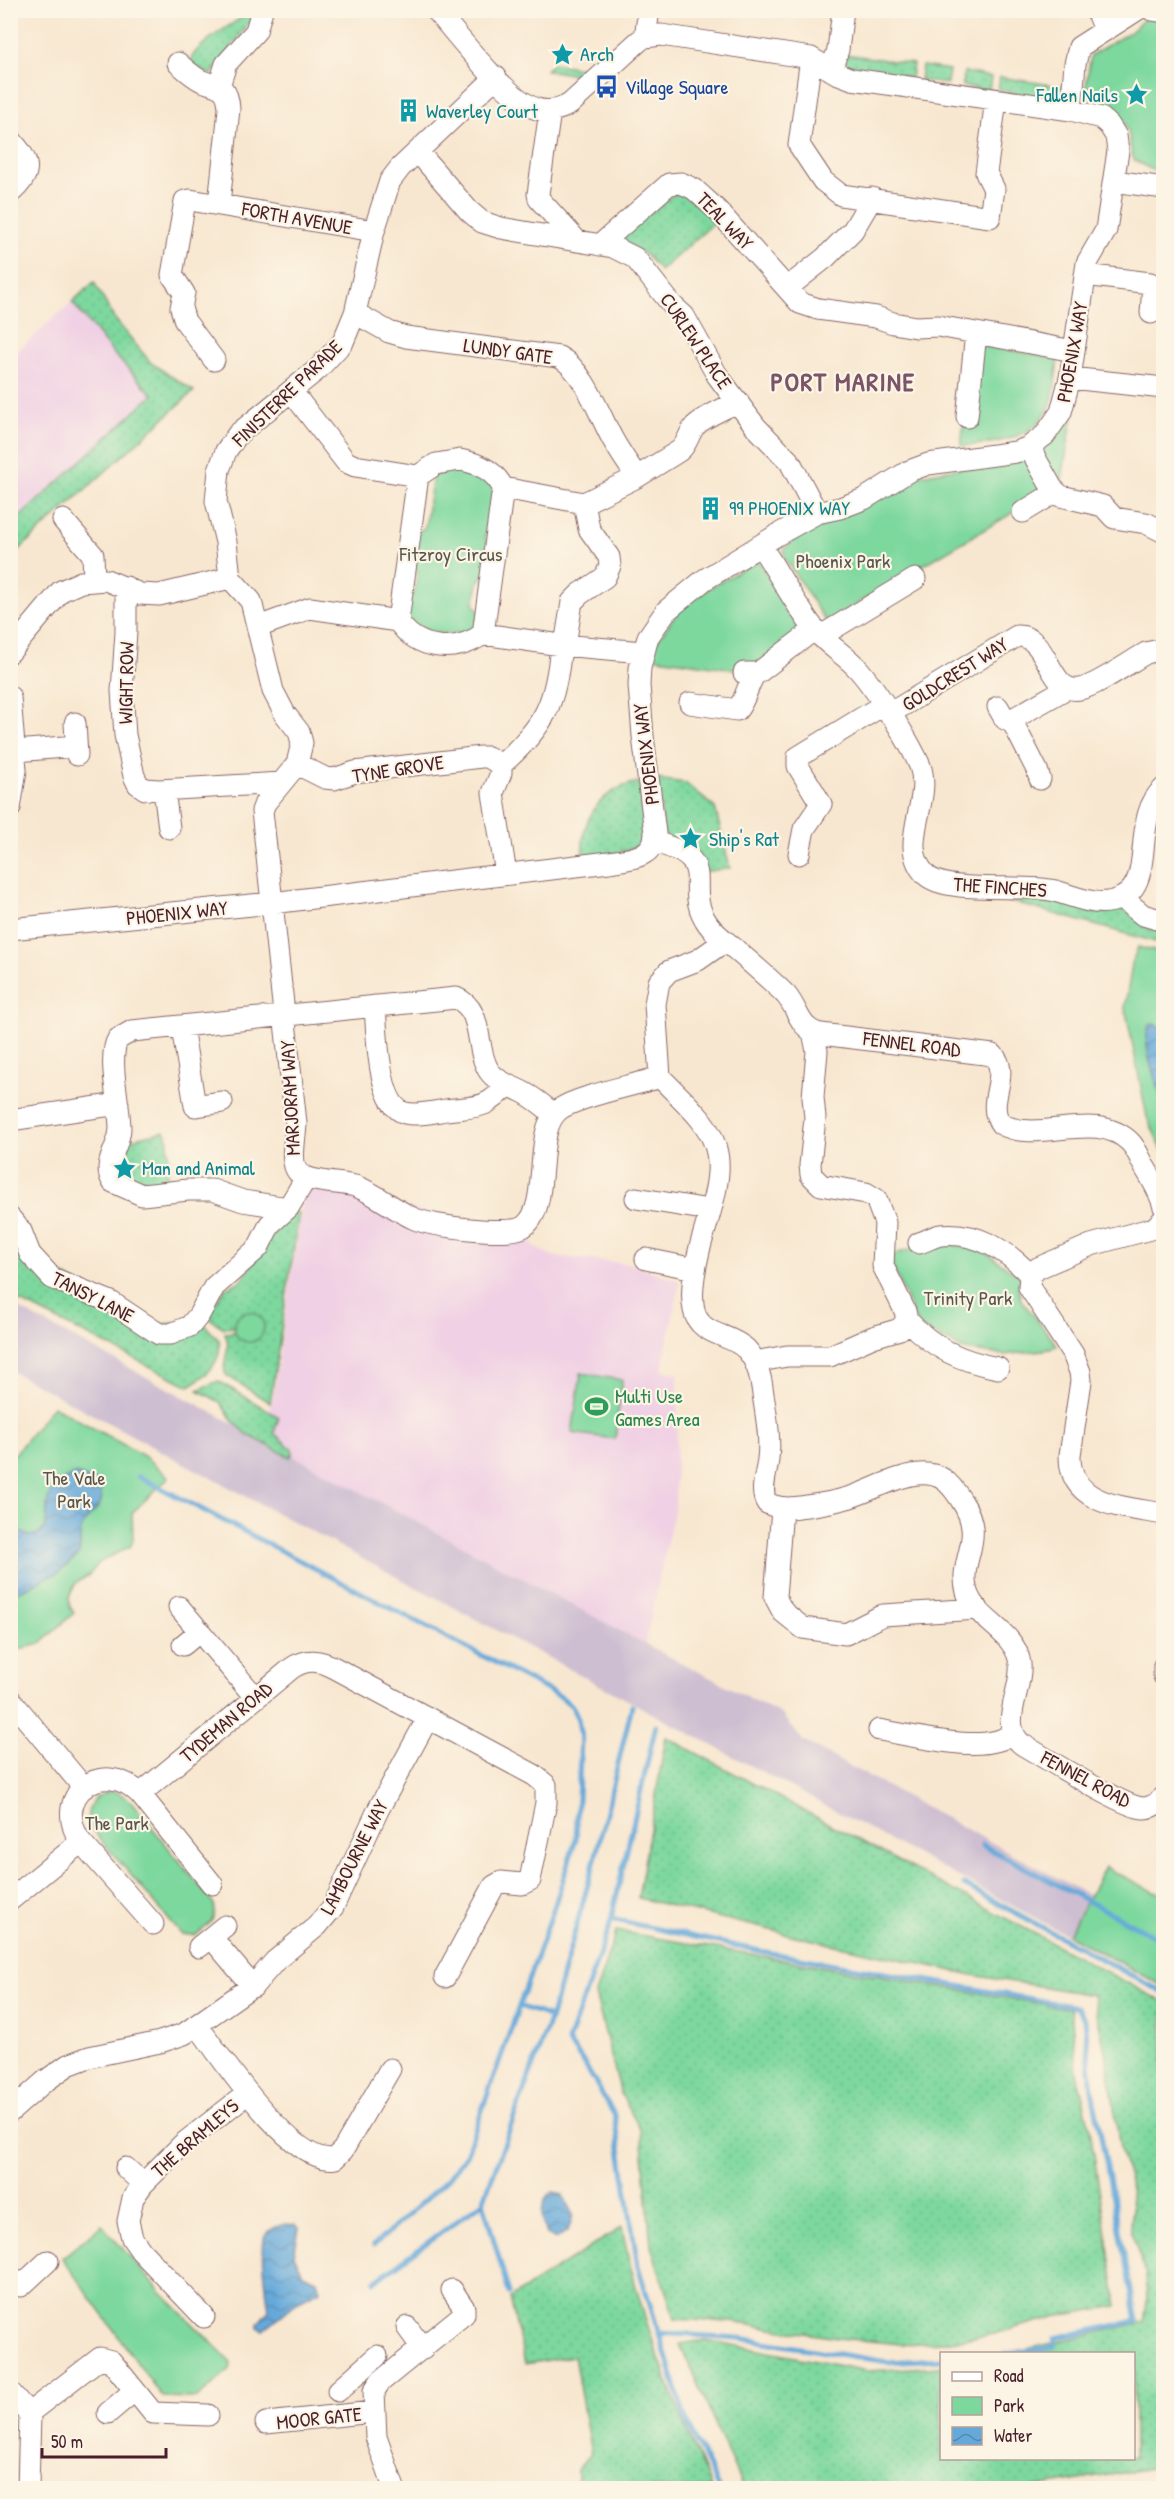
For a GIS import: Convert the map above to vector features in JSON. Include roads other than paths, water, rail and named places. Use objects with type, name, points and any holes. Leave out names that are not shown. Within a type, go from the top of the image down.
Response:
[{"type":"street","points":[[178,63],[201,80],[219,86],[228,60],[256,31],[262,10]]},
{"type":"street","points":[[436,10],[496,77],[525,103],[550,111],[570,104],[645,37],[649,10]]},
{"type":"street","points":[[831,70],[837,50],[843,10]]},
{"type":"street","points":[[1096,10],[1104,30]]},
{"type":"street","points":[[1071,110],[1077,51],[1084,43],[1122,22],[1137,10]]},
{"type":"street","points":[[1152,10],[1164,12]]},
{"type":"street","name":"PHOENIX WAY","points":[[10,929],[272,903],[636,858],[647,853],[654,842],[654,821],[639,704],[640,668],[648,637],[677,600],[704,580],[817,513],[852,504],[909,471],[928,464],[1016,452],[1029,447],[1045,435],[1056,422],[1065,403],[1089,259],[1106,230],[1118,151],[1113,131],[1106,121],[1095,115],[1071,110],[852,79],[811,58],[674,35],[645,37]]},
{"type":"street","points":[[811,58],[798,141],[800,149],[823,181],[831,189],[846,196],[990,217],[994,189],[986,173],[996,100]]},
{"type":"street","name":"FINISTERRE PARADE","points":[[230,578],[226,542],[216,501],[216,481],[222,460],[232,442],[246,426],[292,392],[337,351],[355,314],[374,231],[390,181],[496,77]]},
{"type":"street","name":"FORTH AVENUE","points":[[219,86],[227,97],[229,109],[219,204]]},
{"type":"street","points":[[550,111],[538,194],[543,204],[577,241]]},
{"type":"street","points":[[10,140],[24,156],[27,166],[24,180],[10,193]]},
{"type":"street","name":"CURLEW PLACE","points":[[418,152],[469,211],[482,222],[501,228],[600,244],[624,251],[642,264],[686,319],[717,375],[756,427],[793,466],[817,513]]},
{"type":"street","points":[[1114,181],[1164,188]]},
{"type":"street","name":"TEAL WAY","points":[[600,244],[669,184],[681,183],[694,189],[717,210],[800,303],[808,307],[876,316],[893,323],[916,327],[938,326],[1074,351]]},
{"type":"street","points":[[787,288],[825,258],[853,230],[872,198]]},
{"type":"street","name":"FORTH AVENUE","points":[[214,360],[185,321],[181,308],[184,293],[172,275],[183,203],[187,200],[219,204],[374,231]]},
{"type":"street","name":"PHOENIX WAY","points":[[1085,275],[1150,283],[1153,287],[1151,314]]},
{"type":"street","name":"LUNDY GATE","points":[[355,314],[389,332],[406,337],[500,348],[566,360],[584,386],[605,421],[611,436],[637,477]]},
{"type":"street","points":[[967,417],[976,333]]},
{"type":"street","points":[[1070,378],[1164,388]]},
{"type":"street","points":[[292,392],[346,462],[356,466],[418,476],[436,464],[466,461],[488,470],[499,480],[503,488],[483,634]]},
{"type":"street","points":[[503,488],[584,503],[637,477],[685,446],[689,435],[698,423],[738,401]]},
{"type":"street","points":[[1029,447],[1056,492],[1073,500],[1103,506],[1114,518],[1146,524],[1164,532]]},
{"type":"street","points":[[418,476],[398,621],[413,637],[440,647],[463,645],[483,634],[563,645],[643,652]]},
{"type":"street","points":[[1023,513],[1056,492]]},
{"type":"street","points":[[506,874],[493,793],[501,773],[501,765],[531,736],[545,716],[556,687],[573,600],[605,577],[610,566],[609,556],[589,529],[584,503]]},
{"type":"street","points":[[63,520],[93,555],[94,579]]},
{"type":"street","name":"THE FINCHES","points":[[761,546],[818,633],[860,671],[915,756],[923,777],[924,789],[915,834],[914,856],[927,876],[950,884],[1040,888],[1097,903],[1122,898]]},
{"type":"street","points":[[10,652],[62,591],[81,582],[94,579],[106,580],[140,594],[159,596],[230,578],[251,601],[273,692],[302,738],[302,752],[297,764],[265,803],[262,811],[272,903]]},
{"type":"street","points":[[690,703],[735,720],[750,674],[915,579]]},
{"type":"street","name":"WIGHT ROW","points":[[126,587],[126,639],[122,691],[126,735],[134,776],[138,784],[145,789],[164,790],[281,783]]},
{"type":"street","points":[[258,627],[310,608],[398,621]]},
{"type":"street","name":"GOLDCREST WAY","points":[[799,854],[804,829],[821,804],[798,766],[797,758],[1017,636],[1033,640],[1054,673],[1067,688]]},
{"type":"street","points":[[1040,779],[1013,723],[1003,714],[1067,688],[1083,689],[1146,653],[1155,651],[1164,653]]},
{"type":"street","points":[[10,697],[16,751],[12,795]]},
{"type":"street","points":[[16,751],[77,751],[75,723]]},
{"type":"street","name":"TYNE GROVE","points":[[297,764],[325,778],[334,779],[355,772],[481,757],[488,757],[501,765]]},
{"type":"street","points":[[1164,788],[1149,806],[1141,871],[1137,882],[1122,898],[1143,915],[1164,921]]},
{"type":"street","points":[[164,790],[171,828]]},
{"type":"street","points":[[654,842],[680,851],[693,862],[698,872],[698,897],[702,915],[712,930],[786,996],[799,1019],[813,1032],[817,1052],[813,1097],[815,1118],[811,1175],[821,1185],[866,1193],[876,1199],[885,1223],[883,1266],[905,1311],[907,1320],[919,1333],[941,1350],[967,1361],[998,1368]]},
{"type":"street","name":"MARJORAM WAY","points":[[272,903],[296,1123],[294,1165],[298,1172],[306,1178],[357,1187],[421,1222],[498,1232],[516,1230],[528,1223],[532,1215],[540,1182],[547,1132],[554,1114]]},
{"type":"street","points":[[725,941],[698,960],[669,972],[659,982],[655,1004],[660,1077],[702,1124],[715,1147],[717,1174],[695,1269],[693,1302],[697,1318],[709,1331],[740,1344],[755,1362],[761,1384],[768,1436],[769,1457],[763,1495],[767,1503],[782,1509],[849,1498],[911,1475],[925,1474],[940,1478],[955,1491],[972,1521],[973,1537],[965,1581],[968,1595],[978,1609],[1011,1642],[1018,1654],[1020,1669],[1010,1723],[1012,1733],[1004,1739],[982,1745],[879,1730]]},
{"type":"street","points":[[288,1208],[243,1201],[212,1190],[142,1195],[113,1182],[108,1169],[119,1136],[114,1053],[118,1039],[132,1031],[451,998],[464,1003],[472,1011],[485,1063],[491,1073],[527,1094],[554,1114],[564,1107],[660,1077]]},
{"type":"street","points":[[375,1006],[379,1054],[386,1092],[391,1103],[402,1112],[418,1114],[486,1105],[508,1085]]},
{"type":"street","points":[[182,1027],[195,1106],[222,1102]]},
{"type":"street","name":"FENNEL ROAD","points":[[813,1032],[993,1055],[1000,1066],[994,1110],[1001,1124],[1020,1130],[1100,1129],[1122,1136],[1133,1145],[1164,1207]]},
{"type":"street","points":[[10,1120],[118,1104]]},
{"type":"street","name":"TANSY LANE","points":[[10,1218],[21,1231],[30,1254],[52,1278],[111,1302],[159,1334],[167,1334],[179,1332],[189,1326],[199,1315],[214,1287],[252,1254],[270,1224],[288,1208],[306,1178]]},
{"type":"street","points":[[636,1198],[709,1210]]},
{"type":"street","points":[[1030,1275],[1038,1269],[1091,1245],[1155,1228],[1164,1219]]},
{"type":"street","points":[[919,1244],[943,1235],[972,1238],[1000,1249],[1030,1275],[1030,1292],[1070,1349],[1080,1372],[1081,1382],[1070,1455],[1075,1481],[1086,1492],[1110,1504],[1164,1514]]},
{"type":"street","points":[[646,1259],[695,1269]]},
{"type":"street","points":[[755,1362],[787,1356],[830,1356],[873,1337],[900,1329],[907,1320]]},
{"type":"street","points":[[782,1509],[776,1597],[783,1612],[803,1629],[846,1635],[883,1615],[978,1609]]},
{"type":"street","points":[[179,1607],[255,1697]]},
{"type":"street","points":[[183,1645],[200,1631]]},
{"type":"street","name":"TYDEMAN ROAD","points":[[140,1794],[296,1665],[317,1661],[540,1779],[546,1788],[532,1874],[524,1884],[501,1882],[494,1886],[445,1977]]},
{"type":"street","points":[[1164,1666],[1164,1676]]},
{"type":"street","points":[[10,1700],[84,1788]]},
{"type":"street","name":"LAMBOURNE WAY","points":[[10,2112],[44,2082],[74,2063],[108,2052],[169,2040],[198,2026],[224,2004],[252,1987],[271,1965],[317,1926],[333,1907],[378,1810],[428,1718]]},
{"type":"street","name":"FENNEL ROAD","points":[[1012,1733],[1023,1745],[1124,1803],[1146,1808],[1154,1806],[1164,1797]]},
{"type":"street","points":[[153,1924],[81,1842],[74,1830],[71,1808],[84,1788],[94,1780],[109,1778],[124,1782],[140,1794],[212,1884]]},
{"type":"street","points":[[10,1900],[81,1842]]},
{"type":"street","points":[[212,1937],[252,1987]]},
{"type":"street","name":"THE BRAMLEYS","points":[[198,2026],[248,2093],[295,2143],[318,2157],[330,2159],[343,2150],[391,2070]]},
{"type":"street","name":"THE BRAMLEYS","points":[[204,2317],[141,2251],[132,2238],[128,2221],[132,2198],[142,2184],[184,2143],[248,2093]]},
{"type":"street","name":"THE BRAMLEYS","points":[[126,2168],[142,2184]]},
{"type":"street","points":[[10,2285],[16,2281],[21,2286],[48,2262]]},
{"type":"street","name":"MOOR GATE","points":[[394,2488],[379,2445],[373,2412],[373,2395],[376,2386],[464,2314],[464,2308],[452,2290]]},
{"type":"street","points":[[407,2327],[423,2349]]},
{"type":"street","name":"MOOR GATE","points":[[338,2391],[376,2356]]},
{"type":"street","points":[[29,2413],[98,2358],[111,2361],[150,2411],[156,2415],[208,2415]]},
{"type":"street","name":"MOOR GATE","points":[[356,2374],[376,2386]]},
{"type":"street","points":[[108,2413],[134,2391]]},
{"type":"street","points":[[10,2392],[29,2413],[28,2488]]},
{"type":"street","name":"MOOR GATE","points":[[266,2424],[373,2412]]},
{"type":"water","points":[[1153,1024],[1163,1029],[1163,1101],[1148,1053],[1147,1033],[1149,1025]]},
{"type":"water","points":[[76,1474],[95,1481],[102,1498],[97,1509],[84,1523],[81,1530],[79,1554],[61,1571],[11,1595],[11,1527],[29,1536],[41,1532],[46,1525],[47,1504],[53,1489]]},
{"type":"water","points":[[553,2192],[562,2194],[573,2215],[568,2231],[556,2239],[546,2234],[542,2217],[545,2200]]},
{"type":"water","points":[[296,2225],[299,2228],[294,2255],[303,2274],[317,2280],[320,2290],[299,2301],[263,2330],[258,2327],[258,2323],[269,2310],[264,2271],[265,2236],[277,2226]]},
{"type":"waterway","points":[[138,1476],[561,1697],[572,1706],[578,1719],[581,1738],[576,1839],[553,1911],[466,2155],[448,2179],[374,2245]]},
{"type":"waterway","points":[[375,2281],[483,2202],[551,2017],[596,1855],[632,1706]]},
{"type":"waterway","points":[[656,1725],[609,1928],[568,2042],[582,2060],[615,2116],[638,2266],[686,2420],[719,2488]]},
{"type":"waterway","points":[[982,1845],[1164,1941]]},
{"type":"waterway","points":[[964,1885],[1164,1993]]},
{"type":"waterway","points":[[611,1919],[760,1951],[1077,2007],[1085,2019],[1092,2090],[1137,2321],[1055,2338],[1054,2347],[1020,2352]]},
{"type":"waterway","points":[[519,2006],[551,2017]]},
{"type":"waterway","points":[[483,2202],[509,2293]]},
{"type":"waterway","points":[[658,2333],[740,2338],[887,2362],[940,2359]]},
{"type":"place","name":"Arch","points":[[562,54]]},
{"type":"place","name":"Village Square","points":[[607,87]]},
{"type":"place","name":"Fallen Nails","points":[[1136,95]]},
{"type":"place","name":"Waverley Court","points":[[408,111]]},
{"type":"place","name":"99 PHOENIX WAY","points":[[711,508]]},
{"type":"place","name":"Ship's Rat","points":[[691,839]]},
{"type":"place","name":"Man and Animal","points":[[124,1168]]},
{"type":"place","name":"Multi Use Games Area","points":[[597,1407]]},
{"type":"district","name":"PORT MARINE","points":[[843,382]]},
{"type":"park label","name":"Fitzroy Circus","points":[[451,554]]},
{"type":"park label","name":"Phoenix Park","points":[[843,561]]},
{"type":"park label","name":"Trinity Park","points":[[968,1298]]},
{"type":"park label","name":"The Vale Park","points":[[74,1490]]},
{"type":"park label","name":"The Park","points":[[117,1823]]}]
